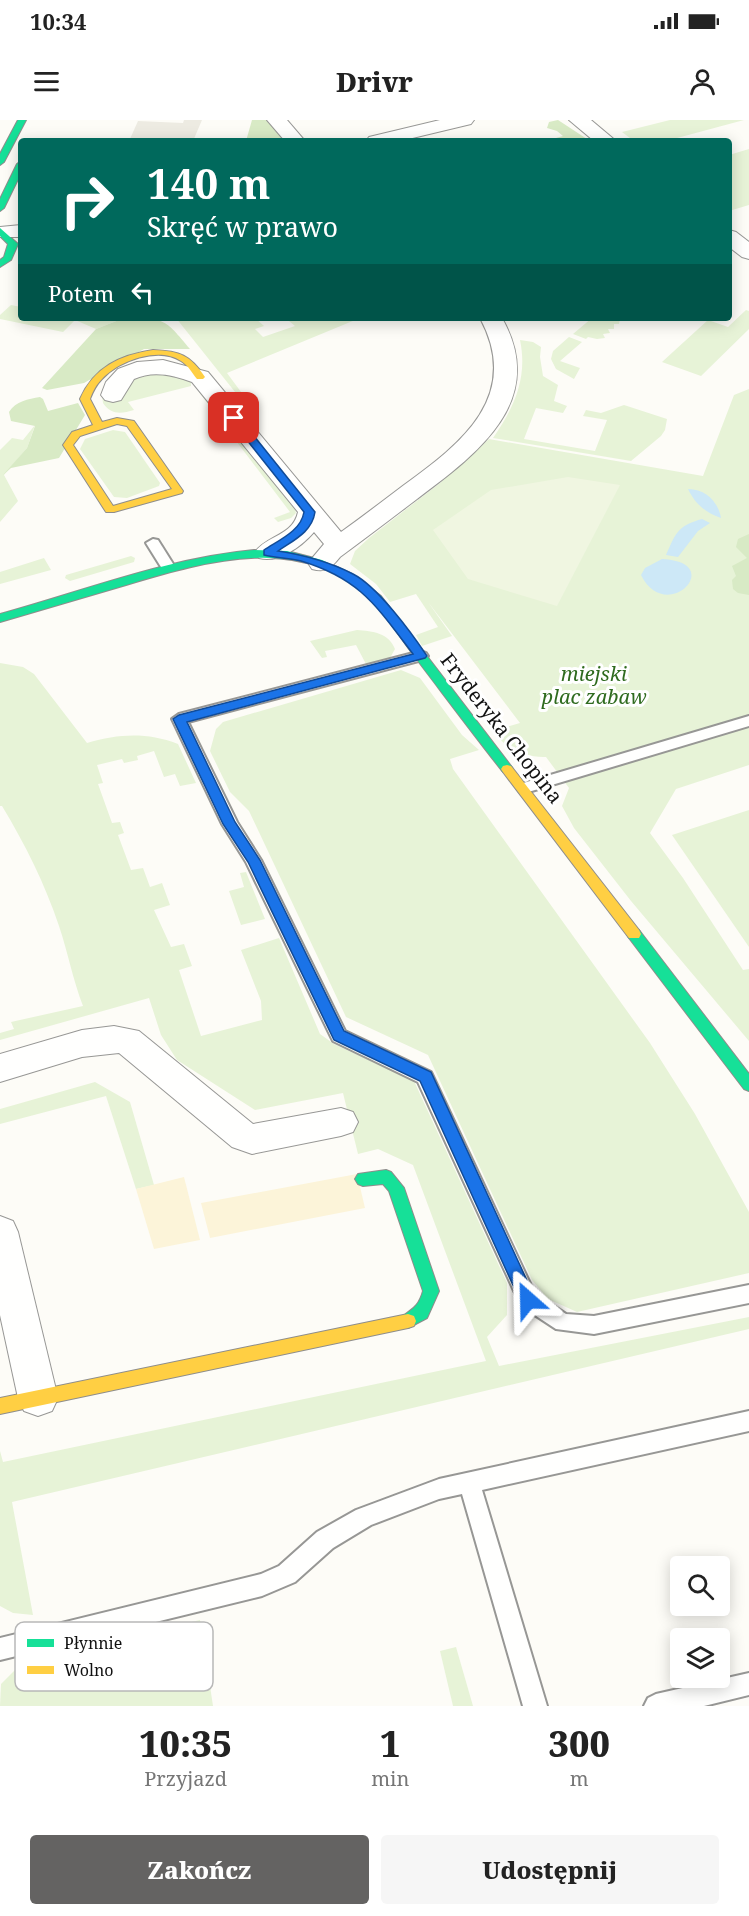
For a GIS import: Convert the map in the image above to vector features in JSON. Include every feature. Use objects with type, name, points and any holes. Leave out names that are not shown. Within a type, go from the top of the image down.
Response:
[{"type":"street","points":[[0,162],[22,120]]},
{"type":"street","points":[[277,120],[292,138]]},
{"type":"street","points":[[389,138],[464,120]]},
{"type":"street","points":[[579,120],[602,138]]},
{"type":"street","points":[[0,208],[18,170]]},
{"type":"street","points":[[6,230],[13,244],[10,258]]},
{"type":"street","points":[[732,238],[748,251]]},
{"type":"street","points":[[99,426],[85,399],[85,394],[96,378],[119,362],[143,354],[174,354],[187,360],[310,512],[330,555],[458,456],[489,419],[506,383],[508,368],[502,336],[494,321]]},
{"type":"street","points":[[113,395],[120,378],[147,367],[170,367],[200,377]]},
{"type":"street","points":[[117,421],[130,423],[178,491],[132,509],[110,510],[68,445],[69,439],[76,432],[99,426],[117,421]]},
{"type":"street","points":[[268,552],[299,532],[308,522],[310,512]]},
{"type":"street","name":"Fryderyka Chopina","points":[[0,618],[168,567],[226,553],[268,552],[330,555],[350,577],[372,594],[525,788],[749,1084]]},
{"type":"street","points":[[0,1068],[83,1044],[117,1039],[127,1041],[227,1126],[244,1137],[252,1139],[341,1122]]},
{"type":"street","points":[[0,1406],[394,1325],[419,1316],[429,1303],[430,1284],[396,1188],[386,1177],[363,1179]]},
{"type":"street","points":[[0,1232],[38,1398]]},
{"type":"lane","points":[[153,543],[168,567]]},
{"type":"lane","points":[[421,656],[179,719],[230,824],[253,860],[339,1035],[425,1077],[528,1300],[563,1323],[594,1325],[749,1294]]},
{"type":"lane","points":[[525,788],[749,721]]},
{"type":"lane","points":[[113,1622],[262,1585],[287,1574],[325,1540],[364,1516],[439,1489],[749,1421]]},
{"type":"lane","points":[[469,1482],[535,1706]]},
{"type":"lane","points":[[0,1650],[15,1646]]},
{"type":"lane","points":[[656,1706],[749,1684]]},
{"type":"green space","points":[[252,120],[269,120],[282,138],[247,138]]},
{"type":"green space","points":[[558,120],[585,138],[556,138],[563,136],[547,128],[549,122]]},
{"type":"green space","points":[[670,120],[744,120],[677,138],[630,138],[622,132]]},
{"type":"green space","points":[[749,149],[749,205],[732,210],[732,154]]},
{"type":"green space","points":[[11,305],[18,306],[18,321],[74,321],[63,332],[0,319],[0,315]]},
{"type":"green space","points":[[746,310],[749,311],[749,329],[701,376],[662,362],[707,321],[728,327]]},
{"type":"green space","points":[[77,321],[116,321],[96,329]]},
{"type":"green space","points":[[116,321],[160,321],[169,326],[190,349],[144,349],[84,383],[47,390],[42,388],[96,329]]},
{"type":"green space","points":[[178,321],[258,321],[264,326],[255,329],[263,337],[295,326],[289,321],[353,321],[227,373],[244,396],[239,397]]},
{"type":"green space","points":[[588,321],[620,321],[619,324],[614,324],[614,329],[608,329],[610,333],[603,334],[605,338],[588,337],[586,339],[573,334]]},
{"type":"green space","points":[[569,337],[582,342],[560,361],[580,368],[574,379],[556,369],[551,359],[553,351]]},
{"type":"green space","points":[[520,340],[533,342],[541,347],[543,376],[558,385],[554,401],[567,406],[563,413],[536,408],[524,439],[595,451],[607,420],[583,416],[586,410],[601,413],[624,405],[667,419],[665,430],[631,461],[493,438],[513,404],[521,380]]},
{"type":"green space","points":[[155,371],[191,381],[191,386],[128,402],[134,410],[125,412],[113,412],[103,403],[102,395],[132,378]]},
{"type":"green space","name":"miejski plac zabaw","points":[[749,389],[749,765],[676,789],[650,833],[683,878],[743,970],[749,969],[749,1041],[631,901],[574,828],[562,806],[569,788],[546,757],[531,756],[516,751],[493,731],[520,723],[428,602],[452,636],[422,646],[416,635],[438,627],[416,594],[390,602],[376,584],[350,564],[355,551],[369,538],[440,483],[489,439],[703,476],[734,395]]},
{"type":"green space","points":[[203,391],[295,508],[296,513],[291,518],[278,522],[274,518],[290,512],[199,392]]},
{"type":"green space","points":[[40,397],[48,411],[78,403],[85,415],[59,458],[11,468],[3,475],[27,448],[35,426],[11,421],[9,412],[19,403]]},
{"type":"green space","points":[[35,425],[27,448],[4,475],[18,501],[0,522],[0,450],[12,438],[23,440]]},
{"type":"green space","points":[[113,430],[125,432],[160,483],[159,486],[127,498],[114,497],[80,449],[85,439]]},
{"type":"green space","points":[[568,477],[620,485],[557,606],[468,579],[433,530],[491,490]]},
{"type":"green space","points":[[749,534],[749,595],[738,593],[733,589],[732,580],[736,576],[732,566],[747,558],[736,547],[738,539]]},
{"type":"green space","points":[[131,556],[135,558],[134,562],[70,581],[65,578],[66,575]]},
{"type":"green space","points":[[44,558],[51,570],[0,584],[0,572]]},
{"type":"green space","points":[[357,630],[374,632],[389,639],[395,649],[390,658],[367,666],[356,645],[325,651],[327,657],[322,658],[310,641]]},
{"type":"green space","points":[[0,663],[23,667],[34,674],[87,743],[110,738],[144,736],[178,744],[196,783],[180,786],[175,774],[164,777],[154,751],[137,756],[138,760],[124,763],[122,759],[97,765],[103,783],[98,784],[112,823],[120,822],[124,833],[118,835],[131,870],[143,868],[150,887],[162,883],[170,905],[154,910],[171,947],[184,944],[192,966],[179,970],[201,1036],[262,1020],[261,1001],[241,950],[279,938],[320,1034],[334,1044],[414,1081],[507,1283],[507,1315],[487,1337],[499,1366],[749,1317],[749,1329],[12,1502],[33,1615],[13,1613],[0,1606],[0,1451],[3,1462],[486,1361],[413,1165],[378,1149],[358,1154],[343,1093],[255,1110],[177,1060],[161,1035],[149,998],[0,1040],[0,1033],[14,1029],[11,1022],[83,1006],[59,926],[47,895],[19,835],[0,806]]},
{"type":"green space","points":[[401,670],[420,678],[462,735],[479,750],[450,759],[453,769],[650,1043],[695,1114],[749,1212],[749,1273],[577,1312],[548,1299],[532,1280],[428,1055],[346,1017],[249,811],[230,792],[210,751],[216,729],[223,722]]},
{"type":"green space","points":[[749,810],[749,947],[672,835]]},
{"type":"green space","points":[[246,872],[265,919],[241,925],[229,891],[244,887],[240,873]]},
{"type":"green space","points":[[95,1082],[130,1102],[154,1185],[136,1189],[106,1096],[0,1124],[0,1109]]},
{"type":"green space","points":[[456,1647],[473,1706],[453,1706],[440,1651]]},
{"type":"green space","points":[[15,1670],[15,1691],[211,1691],[213,1706],[0,1706],[1,1684]]},
{"type":"sand","points":[[357,1174],[365,1208],[210,1238],[201,1203]]},
{"type":"sand","points":[[184,1177],[200,1240],[154,1249],[136,1189]]},
{"type":"shaded area","points":[[184,120],[202,120],[194,138],[130,138],[138,121],[183,123]]},
{"type":"water","points":[[688,489],[700,491],[710,497],[717,506],[721,518],[702,507]]},
{"type":"water","points":[[702,519],[710,523],[698,531],[678,557],[666,555],[678,531],[687,524]]},
{"type":"water","points":[[662,559],[681,563],[690,570],[691,579],[686,587],[676,593],[664,594],[652,589],[641,575],[645,568]]},
{"type":"traffic: fast","points":[[0,162],[22,120]]},
{"type":"traffic: fast","points":[[0,208],[18,170]]},
{"type":"traffic: fast","points":[[0,231],[13,244],[8,258],[0,264]]},
{"type":"traffic: fast","points":[[0,618],[156,572],[222,557],[254,553],[287,555],[318,562],[348,576],[377,599],[507,769]]},
{"type":"traffic: fast","points":[[634,934],[749,1085]]},
{"type":"traffic: fast","points":[[363,1179],[386,1177],[396,1188],[431,1291],[424,1310],[408,1321]]},
{"type":"traffic: slow","points":[[99,426],[117,421],[130,423],[178,491],[110,510],[68,445],[76,434],[99,426],[85,399],[90,387],[99,376],[124,360],[138,355],[168,354],[184,359],[200,377]]},
{"type":"traffic: slow","points":[[507,769],[634,934]]},
{"type":"traffic: slow","points":[[0,1406],[408,1321]]},
{"type":"route","points":[[234,418],[310,512],[308,522],[299,532],[290,540],[268,552],[321,563],[362,585],[372,594],[421,656],[179,719],[230,824],[253,860],[339,1035],[425,1077],[528,1300]]}]
